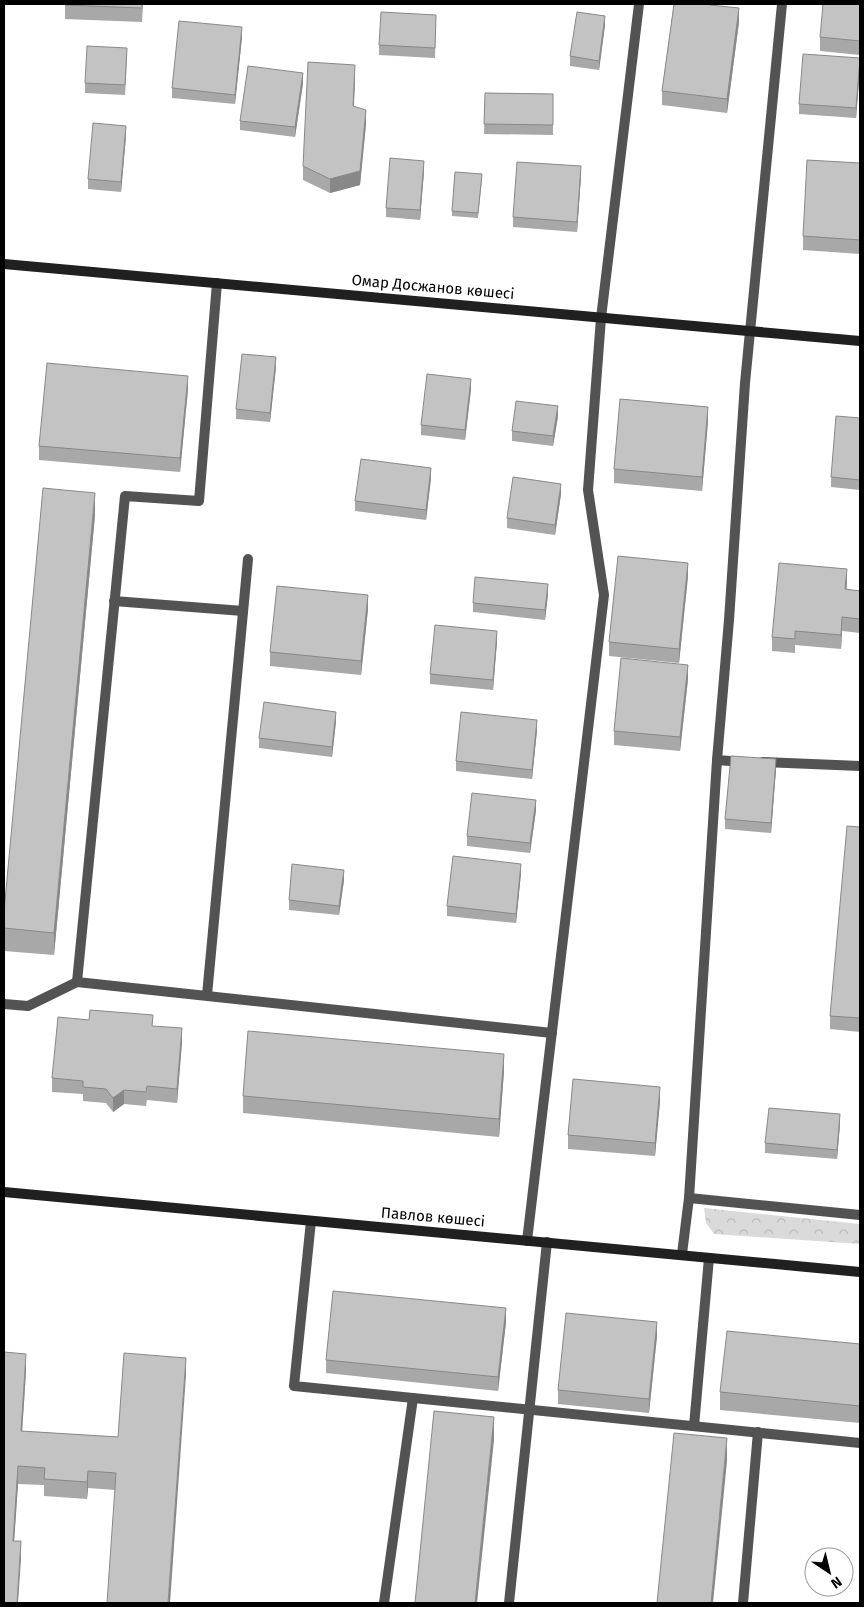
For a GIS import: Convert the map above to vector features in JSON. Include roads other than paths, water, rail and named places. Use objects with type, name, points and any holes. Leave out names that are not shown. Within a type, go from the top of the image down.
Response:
[{"type":"street","name":"Омар Досжанов көшесі","points":[[4,264],[860,341]]},
{"type":"street","name":"Павлов көшесі","points":[[4,1192],[860,1272]]},
{"type":"lane","points":[[527,1241],[604,595],[588,490],[601,318],[639,4]]},
{"type":"lane","points":[[682,1254],[689,1198],[716,760],[750,331],[782,4]]},
{"type":"lane","points":[[77,982],[125,496],[199,501],[217,283]]},
{"type":"lane","points":[[207,995],[248,559]]},
{"type":"lane","points":[[114,601],[243,611]]},
{"type":"lane","points":[[716,760],[860,766]]},
{"type":"lane","points":[[4,1004],[28,1006],[77,982],[552,1033]]},
{"type":"lane","points":[[689,1198],[860,1215]]},
{"type":"lane","points":[[311,1221],[294,1386],[860,1442]]},
{"type":"lane","points":[[509,1603],[547,1242]]},
{"type":"lane","points":[[694,1426],[709,1258]]},
{"type":"lane","points":[[384,1603],[413,1398]]},
{"type":"lane","points":[[743,1603],[758,1432]]}]
